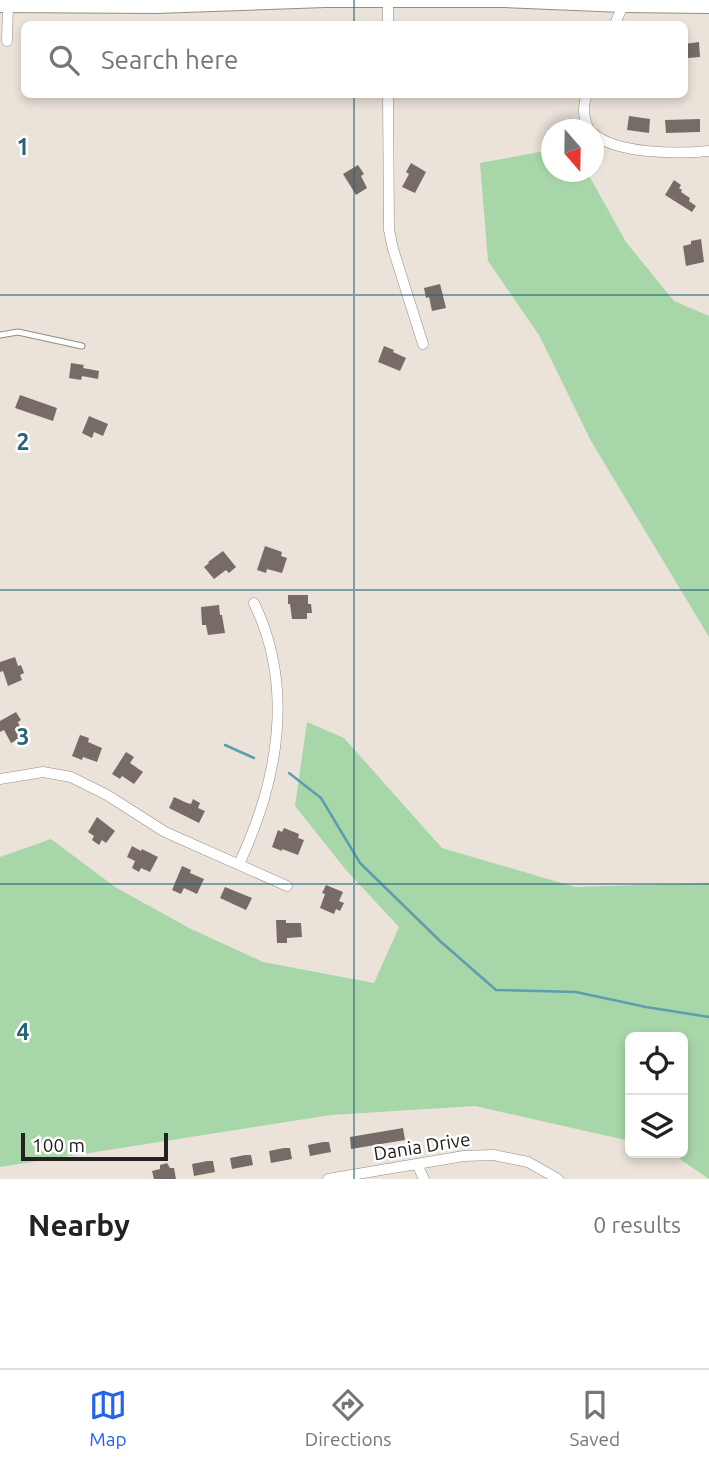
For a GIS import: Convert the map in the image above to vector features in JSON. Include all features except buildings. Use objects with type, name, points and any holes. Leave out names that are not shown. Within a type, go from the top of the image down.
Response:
[{"type":"main road","points":[[4,5],[156,6],[325,0],[502,0],[709,6]]},
{"type":"street","points":[[388,1],[388,21]]},
{"type":"street","points":[[4,5],[8,41]]},
{"type":"street","points":[[616,21],[623,5]]},
{"type":"street","points":[[388,98],[389,230],[422,344]]},
{"type":"street","points":[[584,119],[586,98]]},
{"type":"street","points":[[604,141],[631,149],[709,151]]},
{"type":"street","points":[[239,863],[265,797],[278,726],[273,667],[263,621],[254,603]]},
{"type":"street","points":[[0,779],[43,772],[71,777],[107,794],[165,832],[287,886]]},
{"type":"street","name":"Dania Drive","points":[[328,1179],[464,1156],[494,1154],[528,1162],[558,1179]]},
{"type":"street","points":[[418,1164],[424,1179]]},
{"type":"lane","points":[[0,335],[18,332],[82,346]]},
{"type":"green space","points":[[541,152],[541,182],[593,182],[626,242],[674,301],[709,316],[709,637],[591,441],[539,335],[488,261],[480,163]]},
{"type":"green space","points":[[307,722],[344,738],[442,848],[575,887],[709,883],[709,1179],[678,1158],[688,1158],[688,1032],[625,1032],[625,1140],[475,1106],[331,1115],[0,1167],[0,857],[51,839],[115,887],[189,928],[263,962],[374,983],[399,927],[346,870],[295,806]]},
{"type":"waterway","points":[[225,745],[254,758]]},
{"type":"waterway","points":[[289,773],[321,798],[360,863],[440,941],[496,990],[576,992],[709,1017]]}]
